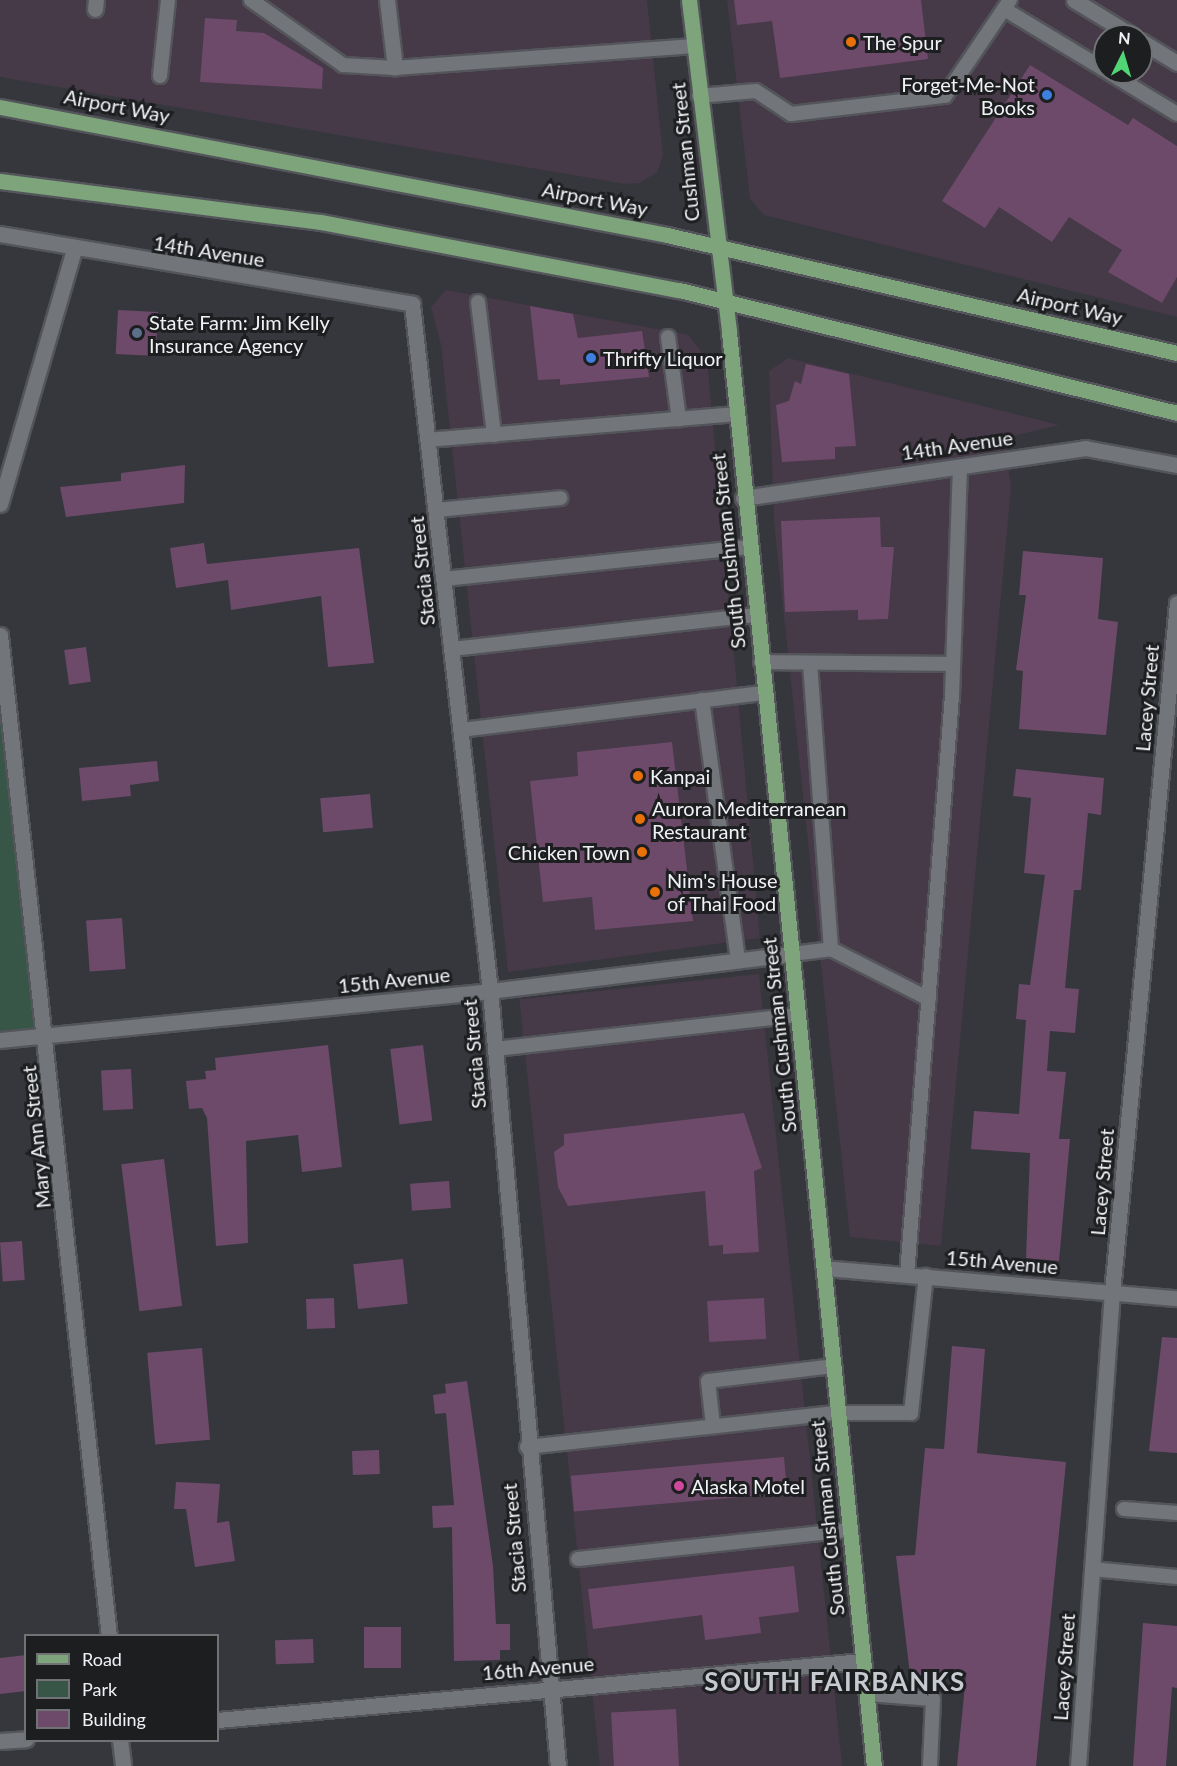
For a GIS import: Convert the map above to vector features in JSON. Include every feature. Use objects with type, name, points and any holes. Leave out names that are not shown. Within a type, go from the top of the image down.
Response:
[{"type":"main road","name":"Cushman Street","points":[[689,0],[724,299]]},
{"type":"main road","name":"Airport Way","points":[[0,106],[717,245],[1177,353]]},
{"type":"main road","points":[[0,181],[321,222],[724,299],[1177,413]]},
{"type":"main road","name":"South Cushman Street","points":[[724,299],[874,1766]]},
{"type":"street","points":[[387,0],[395,68]]},
{"type":"street","points":[[1074,0],[1113,24]]},
{"type":"street","points":[[1153,48],[1177,63]]},
{"type":"street","name":"14th Avenue","points":[[0,234],[74,249],[412,304]]},
{"type":"street","points":[[0,504],[74,249]]},
{"type":"street","name":"Stacia Street","points":[[412,304],[490,992],[527,1447],[558,1766]]},
{"type":"street","name":"14th Avenue","points":[[743,498],[1085,448],[1177,465]]},
{"type":"street","name":"Lacey Street","points":[[1078,1766],[1112,1292],[1177,603]]},
{"type":"street","name":"Mary Ann Street","points":[[0,635],[46,1035],[109,1634]]},
{"type":"street","name":"15th Avenue","points":[[0,1040],[490,992],[792,954]]},
{"type":"street","name":"15th Avenue","points":[[824,1268],[1177,1298]]},
{"type":"street","name":"16th Avenue","points":[[219,1720],[549,1687],[863,1661]]},
{"type":"street","points":[[0,1741],[24,1739]]},
{"type":"street","points":[[120,1742],[123,1766]]},
{"type":"lane","points":[[160,76],[168,0]]},
{"type":"lane","points":[[251,0],[343,65],[395,68],[694,46]]},
{"type":"lane","points":[[699,96],[756,91],[791,114],[945,96],[1007,5],[1093,62]]},
{"type":"lane","points":[[1127,84],[1177,114]]},
{"type":"lane","points":[[478,302],[494,435]]},
{"type":"lane","points":[[668,337],[680,419]]},
{"type":"lane","points":[[428,440],[736,414]]},
{"type":"lane","points":[[907,1275],[953,664],[960,466]]},
{"type":"lane","points":[[436,510],[560,498]]},
{"type":"lane","points":[[444,579],[748,547]]},
{"type":"lane","points":[[452,649],[756,615]]},
{"type":"lane","points":[[761,662],[953,664]]},
{"type":"lane","points":[[810,663],[831,949]]},
{"type":"lane","points":[[461,730],[764,693]]},
{"type":"lane","points":[[702,700],[738,961]]},
{"type":"lane","points":[[792,954],[831,949],[929,999]]},
{"type":"lane","points":[[495,1049],[798,1015]]},
{"type":"lane","points":[[527,1447],[837,1413],[911,1413],[926,1276]]},
{"type":"lane","points":[[713,1426],[708,1381],[833,1366]]},
{"type":"lane","points":[[1125,1509],[1177,1513]]},
{"type":"lane","points":[[578,1559],[850,1530]]},
{"type":"lane","points":[[1092,1569],[1177,1576]]},
{"type":"lane","points":[[867,1694],[933,1699],[930,1766]]},
{"type":"shaded area","points":[[0,0],[647,0],[663,156],[657,172],[640,183],[625,184],[0,77]]},
{"type":"shaded area","points":[[727,0],[1177,0],[1177,317],[764,215],[750,199]]},
{"type":"shaded area","points":[[446,290],[689,335],[707,360],[760,938],[508,972],[441,345],[431,307]]},
{"type":"shaded area","points":[[788,358],[1059,425],[1004,438],[1011,487],[941,1246],[850,1237],[774,522],[769,371]]},
{"type":"shaded area","points":[[759,974],[842,1766],[600,1766],[519,999]]},
{"type":"green space","points":[[0,635],[46,1035],[0,1040]]},
{"type":"building","name":"The Spur","points":[[734,0],[921,0],[928,59],[780,78],[772,21],[737,25]]},
{"type":"building","points":[[205,18],[237,20],[236,31],[264,33],[323,68],[322,89],[200,82]]},
{"type":"building","points":[[1030,65],[1128,125],[1133,118],[1177,146],[1177,277],[1162,303],[1108,272],[1122,250],[1069,217],[1052,242],[999,207],[985,228],[942,201]]},
{"type":"building","name":"Thrifty Liquor","points":[[530,306],[573,314],[578,338],[642,331],[649,377],[560,385],[560,379],[538,380]]},
{"type":"building","name":"State Farm: Jim Kelly Insurance Agency","points":[[118,310],[158,312],[156,356],[116,354]]},
{"type":"building","points":[[806,364],[849,374],[856,446],[835,447],[835,459],[782,462],[776,405],[789,401],[795,381],[801,384]]},
{"type":"building","points":[[185,465],[184,503],[66,517],[60,487],[121,481],[121,473]]},
{"type":"building","points":[[880,517],[881,547],[894,547],[888,619],[858,620],[858,610],[785,612],[781,521]]},
{"type":"building","points":[[204,543],[207,564],[359,548],[374,663],[328,667],[321,596],[231,610],[228,580],[176,588],[170,548]]},
{"type":"building","points":[[1023,551],[1103,558],[1098,619],[1118,622],[1106,735],[1019,729],[1023,671],[1016,670],[1026,595],[1019,595]]},
{"type":"building","points":[[86,647],[91,682],[69,685],[64,650]]},
{"type":"building","points":[[672,742],[693,921],[595,930],[592,897],[543,902],[530,781],[578,776],[577,752]]},
{"type":"building","points":[[157,761],[159,781],[130,785],[131,796],[82,801],[79,768]]},
{"type":"building","points":[[1016,769],[1104,778],[1101,815],[1088,813],[1081,890],[1074,890],[1065,988],[1079,989],[1075,1033],[1050,1031],[1047,1071],[1066,1072],[1059,1139],[1070,1139],[1059,1261],[1026,1258],[1030,1153],[971,1149],[974,1111],[1019,1114],[1026,1020],[1016,1019],[1019,984],[1030,985],[1045,875],[1024,873],[1031,798],[1013,796]]},
{"type":"building","points":[[370,794],[373,828],[323,832],[320,798]]},
{"type":"building","points":[[122,918],[126,969],[90,971],[86,921]]},
{"type":"building","points":[[328,1045],[342,1167],[302,1172],[298,1135],[246,1141],[248,1243],[216,1246],[207,1118],[202,1108],[189,1109],[186,1081],[206,1079],[205,1071],[216,1070],[215,1058]]},
{"type":"building","points":[[423,1045],[432,1120],[400,1124],[390,1049]]},
{"type":"building","points":[[131,1069],[133,1109],[103,1111],[101,1071]]},
{"type":"building","points":[[744,1113],[762,1168],[754,1171],[759,1252],[723,1254],[723,1245],[709,1246],[705,1191],[568,1206],[558,1187],[554,1152],[564,1145],[564,1134]]},
{"type":"building","points":[[164,1159],[182,1306],[139,1311],[121,1164]]},
{"type":"building","points":[[449,1181],[451,1208],[412,1211],[410,1184]]},
{"type":"building","points":[[22,1241],[25,1280],[3,1281],[0,1243]]},
{"type":"building","points":[[403,1259],[408,1304],[358,1309],[353,1264]]},
{"type":"building","points":[[334,1298],[335,1328],[307,1329],[306,1299]]},
{"type":"building","points":[[764,1298],[766,1339],[709,1342],[707,1301]]},
{"type":"building","points":[[1162,1337],[1177,1338],[1177,1453],[1149,1451]]},
{"type":"building","points":[[952,1346],[985,1349],[977,1453],[1066,1462],[1036,1766],[957,1766],[966,1675],[910,1675],[896,1556],[915,1555],[925,1448],[944,1449]]},
{"type":"building","points":[[202,1348],[210,1440],[155,1444],[147,1353]]},
{"type":"building","points":[[467,1381],[493,1566],[496,1624],[510,1624],[510,1650],[500,1650],[500,1660],[454,1661],[452,1527],[433,1528],[432,1506],[454,1505],[446,1413],[435,1414],[433,1395],[446,1393],[445,1384]]},
{"type":"building","points":[[379,1450],[380,1474],[353,1475],[352,1451]]},
{"type":"building","name":"Alaska Motel","points":[[784,1457],[787,1493],[574,1512],[571,1476]]},
{"type":"building","points":[[176,1482],[220,1484],[217,1523],[229,1521],[235,1561],[195,1567],[186,1509],[174,1509]]},
{"type":"building","points":[[794,1566],[799,1612],[759,1617],[761,1633],[705,1640],[702,1615],[593,1629],[588,1589]]},
{"type":"building","points":[[1143,1623],[1177,1626],[1177,1688],[1172,1687],[1166,1766],[1133,1766]]},
{"type":"building","points":[[364,1627],[401,1627],[401,1668],[364,1668]]},
{"type":"building","points":[[313,1639],[314,1663],[276,1664],[275,1640]]},
{"type":"building","points":[[24,1655],[24,1691],[0,1694],[0,1658]]},
{"type":"building","points":[[676,1709],[679,1766],[614,1766],[611,1712]]},
{"type":"place","name":"The Spur","points":[[851,42]]},
{"type":"place","name":"Forget-Me-Not Books","points":[[1047,95]]},
{"type":"place","name":"State Farm: Jim Kelly Insurance Agency","points":[[137,333]]},
{"type":"place","name":"Thrifty Liquor","points":[[591,358]]},
{"type":"place","name":"Kanpai","points":[[638,776]]},
{"type":"place","name":"Aurora Mediterranean Restaurant","points":[[640,819]]},
{"type":"place","name":"Chicken Town","points":[[642,852]]},
{"type":"place","name":"Nim's House of Thai Food","points":[[655,892]]},
{"type":"place","name":"Alaska Motel","points":[[679,1486]]},
{"type":"district","name":"SOUTH FAIRBANKS","points":[[835,1682]]}]
